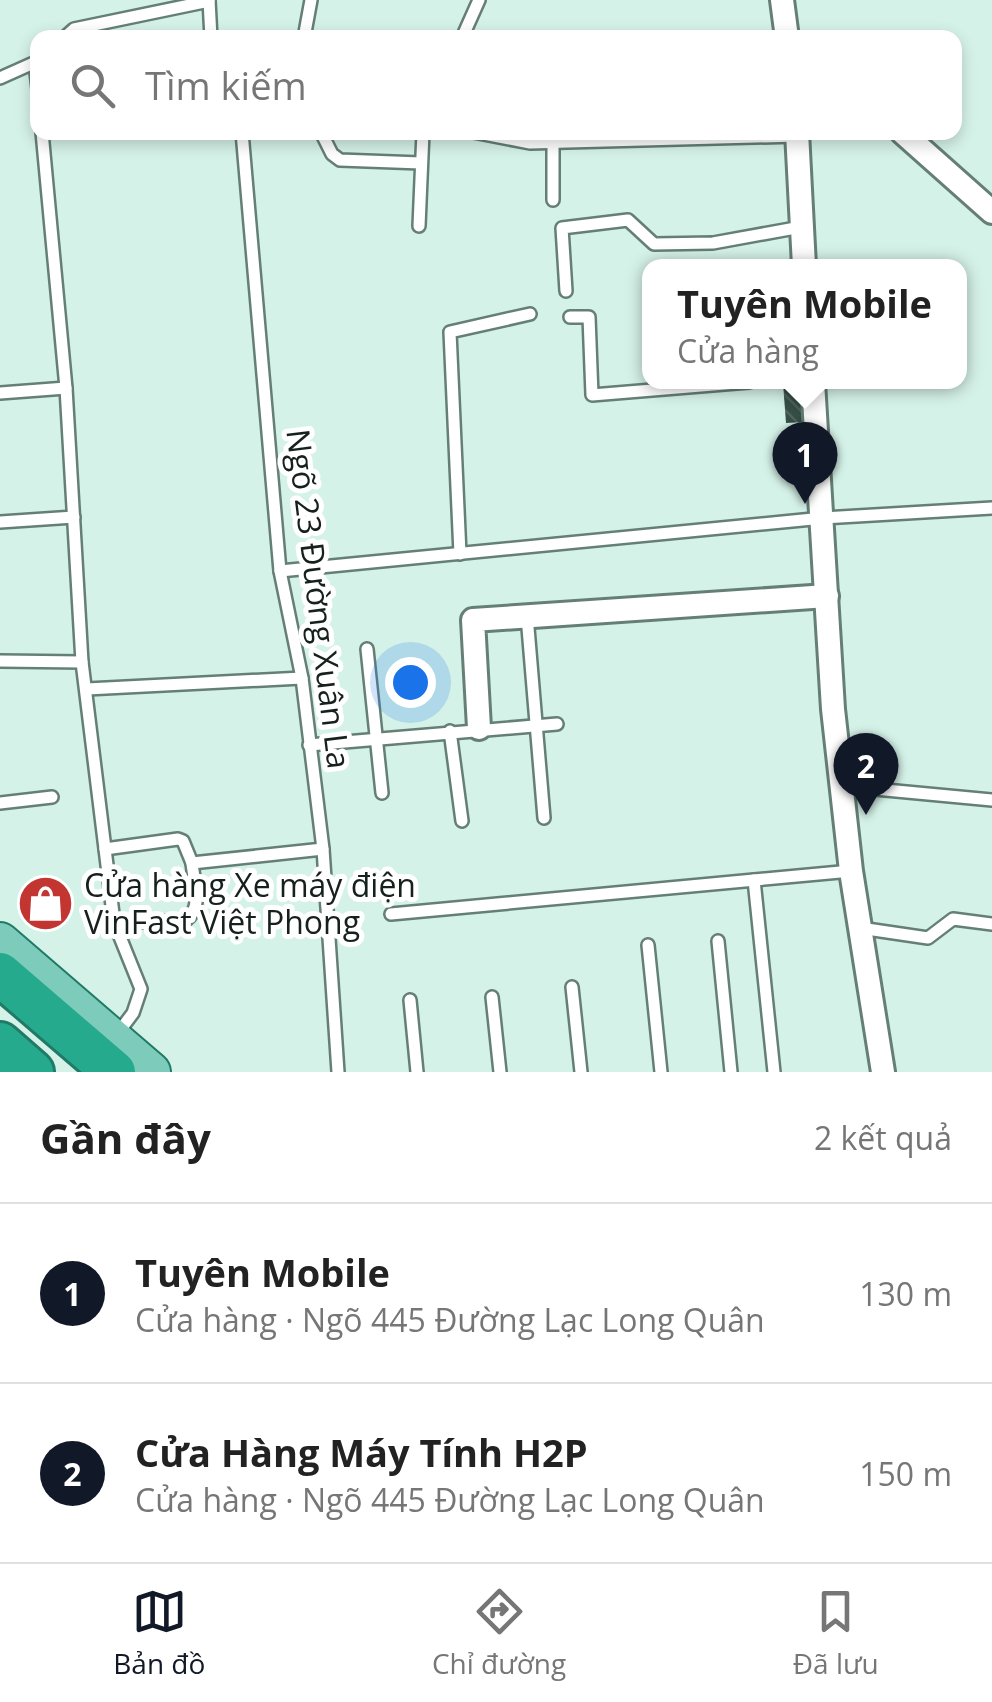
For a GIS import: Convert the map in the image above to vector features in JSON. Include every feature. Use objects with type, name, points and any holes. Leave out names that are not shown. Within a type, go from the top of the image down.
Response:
[{"type":"highway","points":[[0,974],[113,1056]]},
{"type":"highway","points":[[0,1044],[32,1072]]},
{"type":"main road","points":[[0,942],[113,1056],[151,1072]]},
{"type":"street","points":[[782,0],[786,30]]},
{"type":"street","points":[[797,140],[804,259]]},
{"type":"street","points":[[911,140],[992,212]]},
{"type":"street","points":[[814,389],[833,710],[860,928],[884,1072]]},
{"type":"street","points":[[480,728],[473,620],[828,596]]},
{"type":"lane","points":[[305,30],[311,0]]},
{"type":"lane","points":[[468,30],[479,0]]},
{"type":"lane","points":[[73,30],[209,1],[211,30]]},
{"type":"lane","points":[[0,78],[30,65]]},
{"type":"lane","points":[[43,140],[66,388],[82,662],[114,922],[141,990],[113,1056]]},
{"type":"lane","name":"Ngõ 23 Đường Xuân La","points":[[243,140],[280,571],[302,678],[323,849],[338,1072]]},
{"type":"lane","points":[[323,140],[340,160],[420,163]]},
{"type":"lane","points":[[419,226],[421,140]]},
{"type":"lane","points":[[514,140],[588,140]]},
{"type":"lane","points":[[553,141],[554,200]]},
{"type":"lane","points":[[566,290],[562,228],[628,220],[654,244],[712,243],[802,227]]},
{"type":"lane","points":[[460,554],[450,332],[530,314]]},
{"type":"lane","points":[[570,317],[588,316],[592,395],[664,389]]},
{"type":"lane","points":[[0,393],[66,388]]},
{"type":"lane","points":[[280,571],[824,518],[992,508]]},
{"type":"lane","points":[[0,522],[74,517]]},
{"type":"lane","points":[[528,616],[544,818]]},
{"type":"lane","points":[[368,648],[382,793]]},
{"type":"lane","points":[[0,661],[82,662]]},
{"type":"lane","points":[[86,689],[302,678]]},
{"type":"lane","points":[[309,745],[557,724]]},
{"type":"lane","points":[[450,731],[462,821]]},
{"type":"lane","points":[[843,786],[992,800]]},
{"type":"lane","points":[[0,802],[52,798]]},
{"type":"lane","points":[[105,849],[178,839],[184,841],[192,863],[197,907],[192,915],[184,920],[114,922]]},
{"type":"lane","points":[[192,863],[323,849]]},
{"type":"lane","points":[[391,914],[852,871]]},
{"type":"lane","points":[[754,880],[774,1072]]},
{"type":"lane","points":[[860,928],[928,938],[953,919],[992,924]]},
{"type":"lane","points":[[718,941],[731,1072]]},
{"type":"lane","points":[[648,945],[661,1072]]},
{"type":"lane","points":[[572,987],[581,1072]]},
{"type":"lane","points":[[492,997],[500,1072]]},
{"type":"lane","points":[[410,1000],[417,1072]]},
{"type":"building","points":[[783,389],[803,389],[805,422],[786,423]]},
{"type":"place","name":"Tuyên Mobile","points":[[805,504]]},
{"type":"place","name":"Cửa Hàng Máy Tính H2P","points":[[866,815]]},
{"type":"place","name":"Cửa hàng Xe máy điện VinFast Việt Phong","points":[[45,904]]}]
